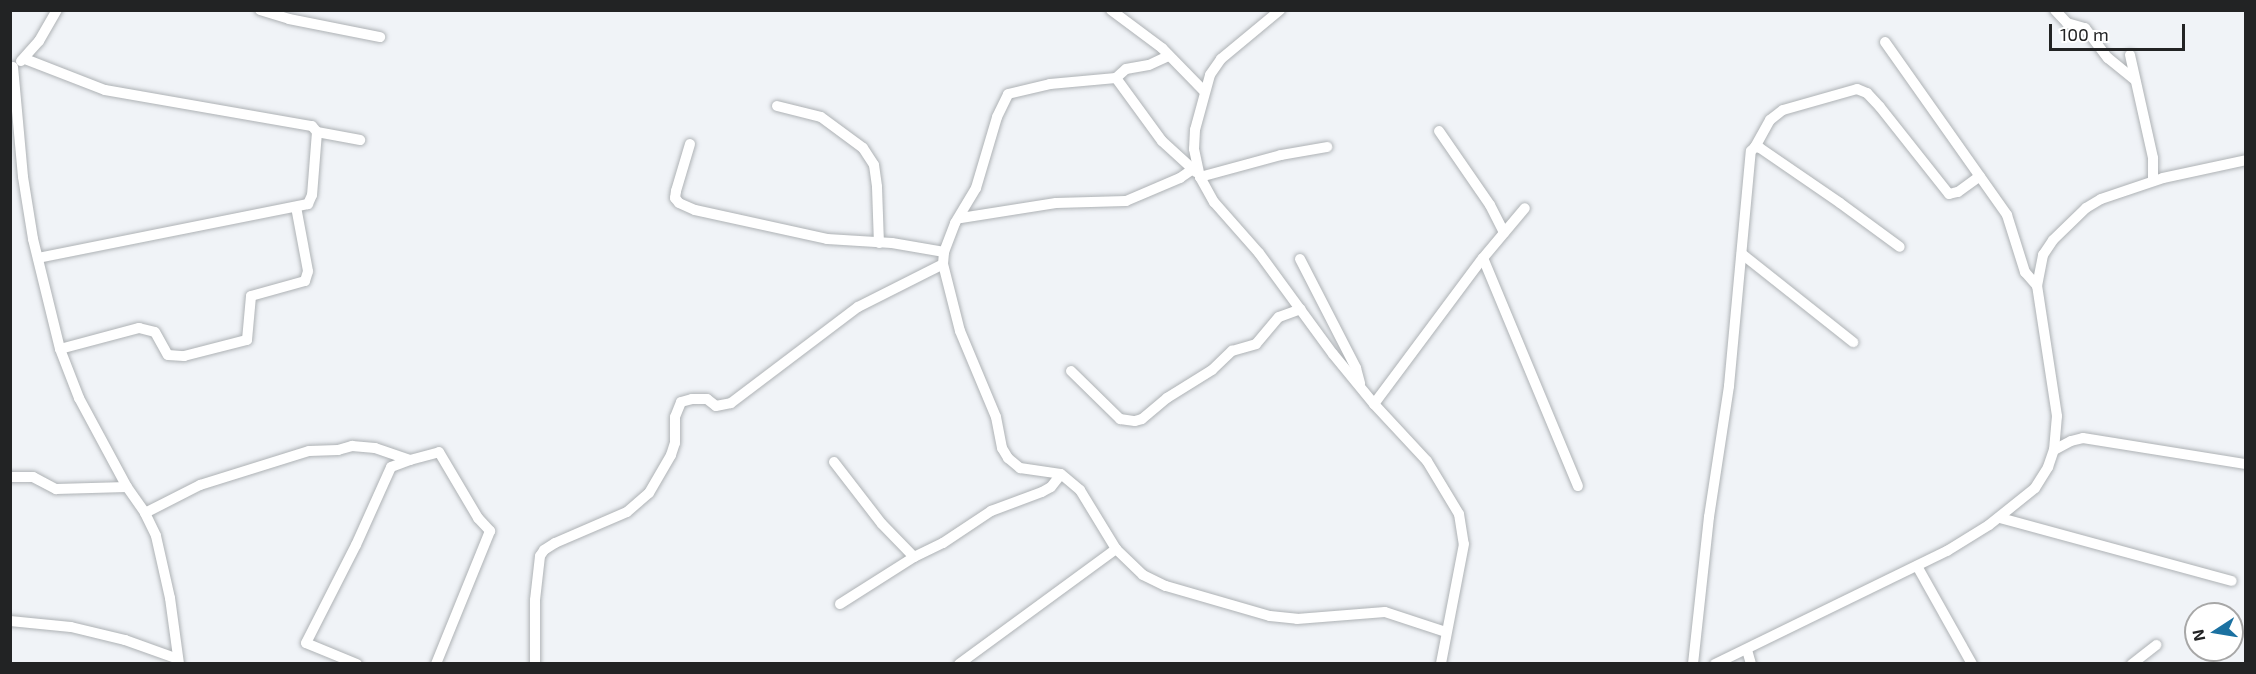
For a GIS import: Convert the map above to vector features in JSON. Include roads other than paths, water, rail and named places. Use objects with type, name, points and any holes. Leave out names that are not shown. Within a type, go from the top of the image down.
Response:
[{"type":"street","points":[[57,10],[25,59],[12,68],[23,177],[38,258],[60,349],[80,398],[156,536],[166,577],[179,661]]},
{"type":"street","points":[[260,10],[289,19],[380,37]]},
{"type":"street","points":[[1111,10],[1162,48],[1168,57],[1189,73],[1204,91]]},
{"type":"street","points":[[1196,173],[1195,130],[1204,91],[1221,59],[1280,10]]},
{"type":"street","points":[[2055,10],[2067,23],[2085,28],[2108,58],[2135,80]]},
{"type":"street","points":[[1885,42],[2007,215],[2025,272],[2037,286]]},
{"type":"street","points":[[2130,55],[2153,158],[2153,181]]},
{"type":"street","points":[[1168,57],[1126,69],[1116,78],[1050,84],[1008,94],[997,117],[976,188],[961,218],[955,223],[943,258],[951,305],[996,417],[1002,448],[1008,458],[1020,468],[1061,474],[1080,490],[1116,549],[1143,575],[1166,586],[1245,610],[1297,619],[1385,612],[1446,632]]},
{"type":"street","points":[[25,59],[105,90],[312,126],[317,132],[360,140]]},
{"type":"street","points":[[1116,78],[1162,141],[1196,173],[1214,202],[1259,254],[1374,404],[1427,461],[1459,514],[1464,544],[1441,663]]},
{"type":"street","points":[[1694,663],[1743,254],[1751,151],[1770,120],[1783,110],[1857,89],[1867,93],[1880,107],[1949,194],[1958,192],[1980,176]]},
{"type":"street","points":[[777,106],[821,117],[863,148],[874,165],[878,187],[879,243]]},
{"type":"street","points":[[1438,131],[1490,205],[1504,233]]},
{"type":"street","points":[[38,258],[308,204],[312,198],[317,132]]},
{"type":"street","points":[[690,144],[676,191],[675,198],[679,204],[695,210],[827,239],[879,243],[943,258]]},
{"type":"street","points":[[961,218],[1056,203],[1126,201],[1196,173],[1327,147]]},
{"type":"street","points":[[1755,147],[1840,202],[1900,247]]},
{"type":"street","points":[[1715,663],[1747,650],[1947,551],[2000,518],[2035,488],[2048,467],[2054,450],[2056,416],[2037,286],[2038,270],[2043,255],[2054,240],[2086,208],[2125,189],[2246,160]]},
{"type":"street","points":[[60,349],[139,328],[155,332],[168,355],[184,357],[247,340],[251,296],[305,281],[308,271],[296,207]]},
{"type":"street","points":[[1374,404],[1483,258],[1525,208]]},
{"type":"street","points":[[1743,254],[1853,342]]},
{"type":"street","points":[[535,663],[535,600],[540,556],[544,550],[555,543],[627,512],[649,493],[671,455],[675,443],[675,417],[681,402],[707,399],[716,406],[731,403],[858,307],[943,258]]},
{"type":"street","points":[[1483,258],[1578,486]]},
{"type":"street","points":[[1300,259],[1356,368],[1362,389]]},
{"type":"street","points":[[1071,370],[1120,419],[1135,421],[1142,419],[1173,394],[1212,370],[1232,351],[1256,344],[1279,317],[1301,309]]},
{"type":"street","points":[[2054,450],[2077,439],[2096,439],[2246,464]]},
{"type":"street","points":[[145,513],[200,485],[309,451],[338,450],[352,446],[375,448],[410,460]]},
{"type":"street","points":[[357,663],[306,644],[356,545],[391,467],[439,452],[478,518],[490,531],[436,663]]},
{"type":"street","points":[[834,462],[882,524],[914,557]]},
{"type":"street","points":[[840,604],[914,557],[943,543],[991,510],[1051,487],[1061,474]]},
{"type":"street","points":[[10,477],[33,477],[56,489],[128,487]]},
{"type":"street","points":[[2000,518],[2232,581]]},
{"type":"street","points":[[960,663],[1116,549]]},
{"type":"street","points":[[1917,566],[1972,663]]},
{"type":"street","points":[[10,621],[71,627],[125,640],[179,661]]},
{"type":"street","points":[[2132,663],[2156,645]]},
{"type":"street","points":[[1747,650],[1751,663]]}]
